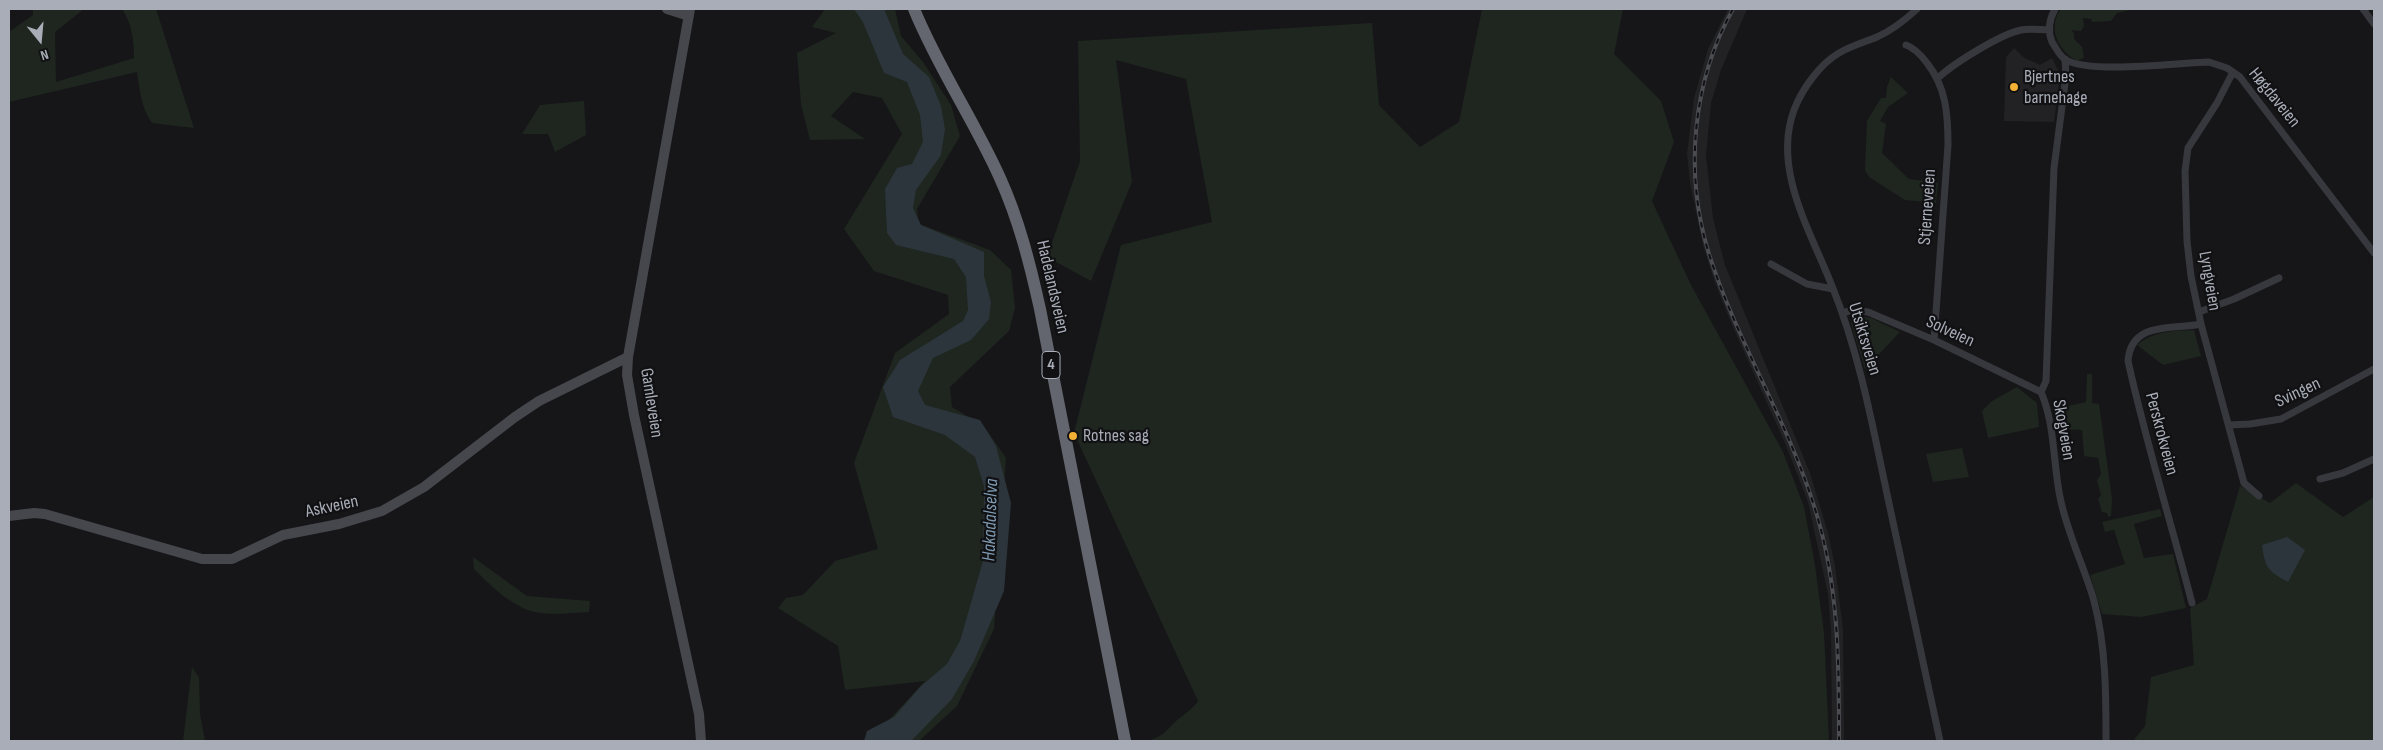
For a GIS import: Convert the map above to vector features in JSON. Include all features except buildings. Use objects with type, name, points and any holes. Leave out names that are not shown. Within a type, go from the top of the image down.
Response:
[{"type":"highway","name":"Hadelandsveien","points":[[914,9],[947,80],[996,167],[1024,243],[1040,309],[1125,741]]},
{"type":"main road","points":[[667,9],[690,12]]},
{"type":"main road","name":"Gamleveien","points":[[690,12],[628,357],[629,392],[699,714],[701,741]]},
{"type":"main road","name":"Askveien","points":[[9,516],[34,512],[45,514],[202,560],[232,559],[283,535],[339,524],[382,510],[424,487],[499,428],[539,401],[628,357]]},
{"type":"street","name":"Utsiktsveien","points":[[1917,9],[1888,31],[1833,57],[1804,90],[1794,111],[1789,141],[1789,170],[1792,184],[1842,313],[1868,409],[1940,741]]},
{"type":"street","points":[[2055,9],[2049,21],[2049,30],[2056,48],[2064,59]]},
{"type":"street","points":[[2363,9],[2374,24]]},
{"type":"street","points":[[1938,78],[1952,65],[2000,38],[2020,30],[2049,30]]},
{"type":"street","name":"Stjerneveien","points":[[1906,45],[1917,51],[1938,78],[1948,114],[1948,144],[1934,340]]},
{"type":"street","name":"Høgdaveien","points":[[2064,59],[2096,68],[2209,62],[2219,64],[2233,72],[2245,82],[2374,253]]},
{"type":"street","name":"Skogveien","points":[[2064,59],[2066,76],[2054,168],[2046,381],[2041,392],[2047,405],[2056,477],[2063,509],[2088,580],[2097,616],[2105,678],[2106,741]]},
{"type":"street","name":"Lyngveien","points":[[2233,72],[2217,103],[2190,142],[2186,154],[2187,241],[2191,276],[2199,312],[2244,482],[2259,496]]},
{"type":"street","points":[[1771,264],[1807,284],[1834,289]]},
{"type":"street","points":[[2199,312],[2234,299],[2279,278]]},
{"type":"street","name":"Solveien","points":[[1842,313],[1853,310],[1868,312],[1934,340],[2041,392]]},
{"type":"street","name":"Perskrokveien","points":[[2192,603],[2155,471],[2128,361],[2132,344],[2143,334],[2158,329],[2202,324]]},
{"type":"street","name":"Svingen","points":[[2229,425],[2281,419],[2374,369]]},
{"type":"street","points":[[2320,479],[2342,473],[2374,459]]},
{"type":"shaded area","points":[[33,9],[84,9],[55,32],[56,82],[134,58],[132,32],[122,9],[156,9],[194,128],[152,123],[143,105],[137,72],[9,102],[9,32],[33,15]]},
{"type":"shaded area","points":[[825,9],[895,9],[901,36],[923,62],[951,105],[960,136],[917,209],[919,224],[990,250],[1011,270],[1015,308],[1009,331],[950,387],[952,407],[984,426],[1006,458],[994,629],[957,706],[919,741],[873,741],[875,735],[925,681],[845,690],[838,646],[778,608],[786,598],[803,595],[835,561],[878,549],[854,463],[895,353],[949,314],[948,295],[874,271],[844,229],[902,134],[882,98],[853,92],[831,116],[865,139],[810,140],[801,104],[797,53],[836,33],[812,27]]},
{"type":"shaded area","points":[[1482,9],[1623,9],[1614,54],[1661,101],[1674,142],[1652,201],[1691,285],[1783,452],[1804,507],[1815,565],[1824,633],[1829,741],[1148,741],[1163,734],[1198,701],[1074,433],[1121,245],[1212,222],[1186,79],[1116,60],[1132,182],[1091,281],[1047,257],[1080,161],[1078,41],[1372,23],[1379,105],[1420,147],[1459,122]]},
{"type":"shaded area","points":[[1728,9],[1747,9],[1721,70],[1711,103],[1706,156],[1713,218],[1725,265],[1810,473],[1828,533],[1835,566],[1843,629],[1844,741],[1832,741],[1831,630],[1828,594],[1808,502],[1785,443],[1714,280],[1703,245],[1690,183],[1687,154],[1694,98],[1708,49]]},
{"type":"shaded area","points":[[2061,9],[2135,9],[2117,13],[2111,21],[2092,22],[2091,19],[2083,18],[2084,26],[2081,31],[2071,30],[2074,33],[2074,39],[2082,47],[2084,57],[2078,61],[2065,52],[2057,38],[2055,23]]},
{"type":"shaded area","points":[[2014,48],[2023,57],[2040,65],[2052,58],[2060,74],[2054,122],[2004,121],[2006,57]]},
{"type":"shaded area","points":[[1891,77],[1908,93],[1888,107],[1880,121],[1886,124],[1882,153],[1909,179],[1938,183],[1936,203],[1905,200],[1869,177],[1865,170],[1867,121],[1881,98],[1886,98],[1887,87]]},
{"type":"shaded area","points":[[584,101],[586,135],[555,152],[548,134],[522,134],[540,105]]},
{"type":"shaded area","points":[[1857,316],[1871,318],[1900,332],[1865,369],[1851,323]]},
{"type":"shaded area","points":[[2194,330],[2201,356],[2163,365],[2137,345],[2157,334]]},
{"type":"shaded area","points":[[2087,374],[2092,374],[2092,403],[2099,404],[2112,499],[2111,516],[2108,517],[2107,513],[2102,512],[2098,499],[2101,495],[2097,480],[2101,474],[2098,458],[2084,456],[2082,430],[2060,429],[2056,425],[2059,408],[2086,402]]},
{"type":"shaded area","points":[[2017,387],[2037,403],[2039,427],[1988,438],[1982,411],[1992,401]]},
{"type":"shaded area","points":[[1962,448],[1969,477],[1933,482],[1926,454]]},
{"type":"shaded area","points":[[2296,483],[2343,517],[2374,497],[2374,741],[2133,741],[2145,726],[2151,677],[2194,665],[2190,608],[2207,599],[2240,486],[2270,503]]},
{"type":"shaded area","points":[[2160,509],[2162,516],[2134,524],[2144,558],[2173,554],[2186,608],[2141,617],[2102,614],[2090,575],[2125,564],[2114,530],[2105,532],[2102,522]]},
{"type":"shaded area","points":[[473,557],[527,596],[590,601],[589,612],[564,614],[538,613],[523,608],[503,596],[474,569]]},
{"type":"shaded area","points":[[192,667],[199,678],[200,714],[205,741],[183,741]]},
{"type":"water","name":"Hakadalselva","points":[[854,9],[884,9],[903,54],[929,77],[941,106],[945,129],[941,155],[916,190],[913,208],[921,225],[984,252],[984,276],[991,302],[989,319],[971,340],[933,358],[918,391],[925,405],[980,420],[996,446],[1011,503],[1004,591],[974,661],[952,699],[911,741],[864,741],[867,731],[894,717],[921,686],[947,664],[960,641],[983,561],[984,486],[975,457],[945,435],[893,417],[883,387],[900,360],[963,321],[968,310],[966,277],[954,259],[896,245],[887,233],[885,189],[897,168],[912,164],[923,142],[920,115],[907,82],[884,73],[863,22]]},
{"type":"water","points":[[2287,537],[2305,550],[2288,582],[2272,572],[2266,564],[2262,545]]},
{"type":"railway","points":[[1733,9],[1719,37],[1708,67],[1701,98],[1696,129],[1696,192],[1701,223],[1720,287],[1791,444],[1804,476],[1823,538],[1829,566],[1836,624],[1839,741]]},
{"type":"place","name":"Bjertnes barnehage","points":[[2014,87]]},
{"type":"place","name":"Rotnes sag","points":[[1073,436]]}]
